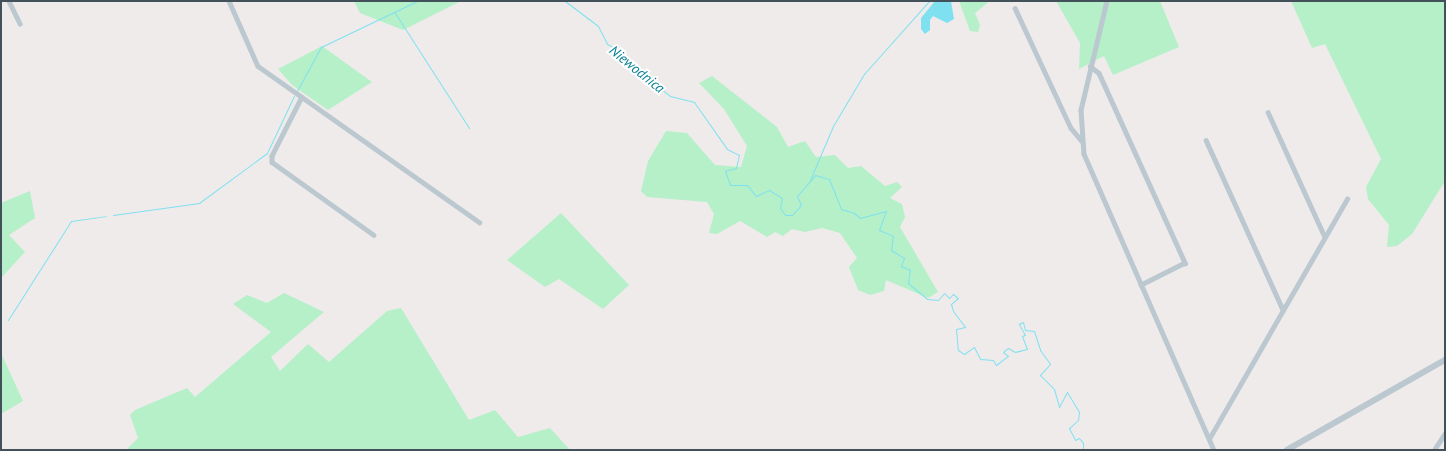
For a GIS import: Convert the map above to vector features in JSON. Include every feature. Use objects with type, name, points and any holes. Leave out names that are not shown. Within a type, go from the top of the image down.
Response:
[{"type":"street","points":[[9,1],[20,24]]},
{"type":"street","points":[[229,1],[258,66],[479,222]]},
{"type":"street","points":[[1107,1],[1081,110],[1081,140],[1090,171],[1214,450]]},
{"type":"street","points":[[1015,8],[1071,128],[1081,140]]},
{"type":"street","points":[[1090,66],[1099,73],[1185,263],[1141,285]]},
{"type":"street","points":[[302,97],[272,156],[272,162],[374,235]]},
{"type":"street","points":[[1268,112],[1325,237]]},
{"type":"street","points":[[1206,140],[1283,310]]},
{"type":"street","points":[[1209,439],[1347,199]]},
{"type":"street","points":[[1287,450],[1445,360]]},
{"type":"street","points":[[1434,450],[1445,433]]},
{"type":"green space","points":[[354,1],[461,1],[403,30],[360,13]]},
{"type":"green space","points":[[959,1],[990,1],[975,13],[980,25],[978,32],[970,31]]},
{"type":"green space","points":[[1056,1],[1160,1],[1179,47],[1113,75],[1104,56],[1079,69],[1080,43]]},
{"type":"green space","points":[[1291,1],[1445,1],[1445,181],[1412,234],[1397,246],[1387,247],[1389,225],[1368,199],[1366,187],[1381,159],[1325,44],[1312,48]]},
{"type":"green space","points":[[322,46],[372,82],[328,110],[292,85],[278,69]]},
{"type":"green space","points":[[712,76],[777,127],[788,147],[805,141],[816,157],[835,155],[848,168],[861,166],[885,186],[897,182],[902,187],[890,198],[902,204],[905,217],[900,227],[938,292],[928,298],[886,280],[884,291],[870,295],[858,290],[849,267],[857,258],[840,233],[822,228],[805,232],[792,229],[783,236],[775,232],[767,237],[740,221],[717,234],[709,233],[714,214],[707,202],[647,197],[641,191],[648,161],[666,131],[687,133],[715,165],[741,167],[747,146],[724,109],[699,83]]},
{"type":"green space","points":[[30,191],[35,218],[9,235],[25,252],[1,278],[1,203]]},
{"type":"green space","points":[[561,213],[629,285],[603,309],[559,279],[545,287],[507,260]]},
{"type":"green space","points":[[284,293],[324,312],[271,357],[280,371],[308,344],[329,362],[387,311],[401,308],[469,420],[495,410],[518,437],[550,428],[570,450],[126,450],[138,438],[130,415],[135,410],[187,388],[195,397],[271,332],[233,304],[247,295],[267,303]]},
{"type":"green space","points":[[1,353],[23,401],[1,414]]},
{"type":"water","points":[[935,1],[951,1],[954,19],[947,23],[933,16],[930,20],[930,30],[925,34],[921,29],[921,18]]},
{"type":"waterway","points":[[297,91],[321,47],[417,1]]},
{"type":"waterway","name":"Niewodnica","points":[[565,1],[598,26],[607,44],[620,51],[670,96],[694,102],[727,149],[739,155],[736,168],[725,171],[730,185],[747,185],[756,196],[769,190],[782,198],[780,208],[785,215],[792,215],[801,205],[797,196],[815,175],[829,179],[841,209],[854,213],[860,218],[886,211],[879,230],[893,236],[891,250],[904,258],[901,266],[910,270],[908,283],[927,299],[938,300],[944,293],[949,298],[953,294],[958,298],[951,304],[953,311],[965,327],[956,329],[958,350],[964,354],[974,347],[980,359],[993,360],[996,365],[1008,356],[1003,352],[1008,348],[1015,352],[1027,349],[1022,336],[1025,335],[1019,324],[1023,322],[1025,330],[1034,331],[1040,350],[1050,364],[1040,375],[1054,389],[1059,407],[1067,392],[1079,412],[1078,420],[1069,428],[1075,440],[1079,438],[1083,443],[1083,450]]},
{"type":"waterway","points":[[810,180],[833,126],[864,74],[929,1]]},
{"type":"waterway","points":[[395,13],[469,128]]},
{"type":"waterway","points":[[113,215],[199,203],[267,153],[294,96]]},
{"type":"waterway","points":[[8,320],[71,221],[106,216]]}]
